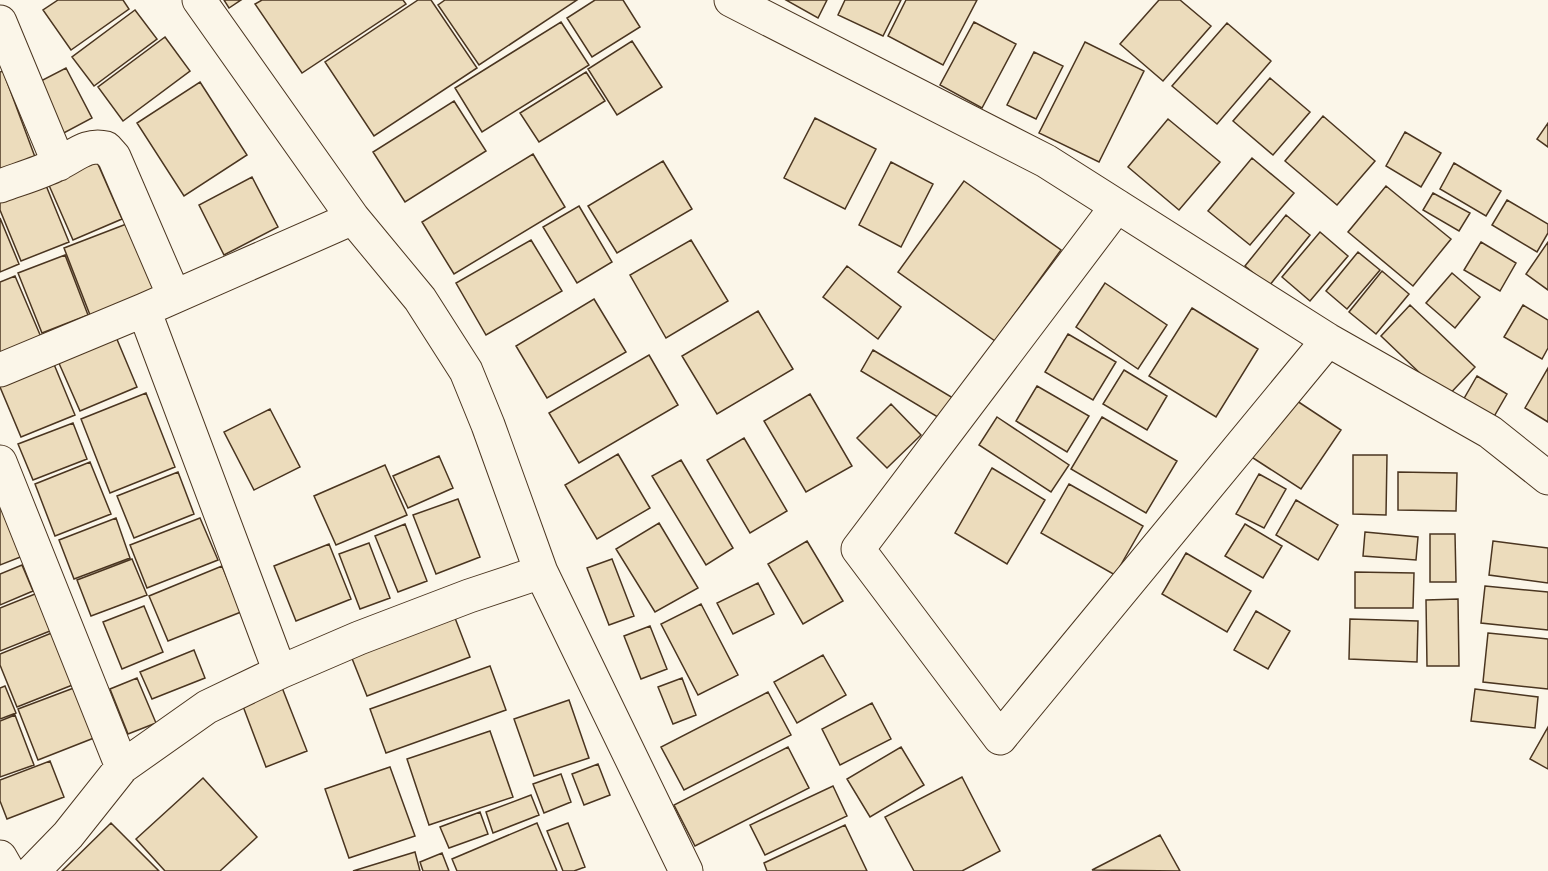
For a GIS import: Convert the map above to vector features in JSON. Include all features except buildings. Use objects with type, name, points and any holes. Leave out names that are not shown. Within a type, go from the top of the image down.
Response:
[{"type":"street","points":[[199,0],[353,218],[420,299],[466,371],[500,457],[541,573],[686,871]]},
{"type":"street","points":[[731,0],[1046,161],[1328,340],[1490,432],[1548,478]]},
{"type":"street","points":[[0,22],[59,164]]},
{"type":"street","points":[[0,186],[59,164],[85,149],[98,146],[106,148],[114,157],[174,296]]},
{"type":"street","points":[[1117,206],[858,549],[1000,738],[1328,340]]},
{"type":"street","points":[[0,370],[144,310],[353,218]]},
{"type":"street","points":[[144,310],[280,672]]},
{"type":"street","points":[[0,462],[122,766]]},
{"type":"street","points":[[33,871],[68,835],[122,766],[207,707],[359,638],[470,596],[541,573]]},
{"type":"street","points":[[0,857],[8,871]]}]
